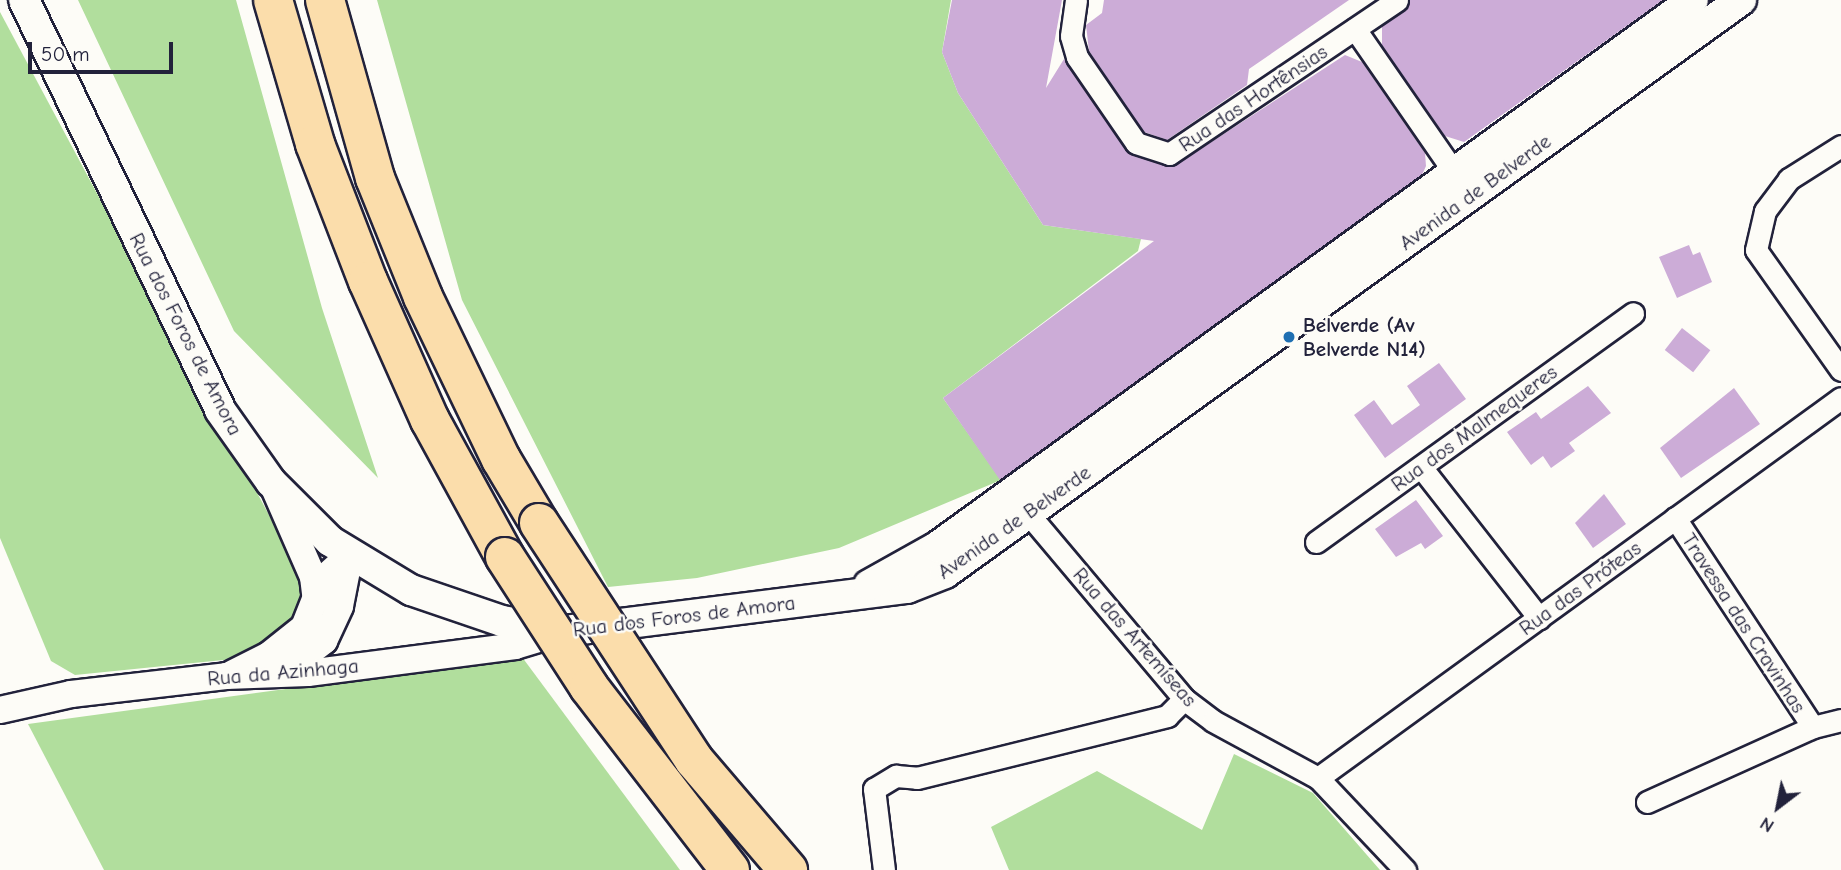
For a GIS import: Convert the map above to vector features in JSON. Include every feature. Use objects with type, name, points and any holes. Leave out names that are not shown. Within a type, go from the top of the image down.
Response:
[{"type":"highway","points":[[274,0],[315,144],[368,281],[430,420],[505,557],[589,687],[730,870]]},
{"type":"highway","points":[[325,0],[374,178],[501,459],[539,523],[694,760],[788,870]]},
{"type":"main road","name":"Rua dos Foros de Amora","points":[[24,0],[220,410],[271,482],[349,555],[411,590],[464,610],[565,631],[844,598]]},
{"type":"main road","name":"Avenida de Belverde","points":[[844,598],[924,583],[1029,515],[1463,185],[1693,0]]},
{"type":"main road","name":"Avenida de Belverde","points":[[844,598],[937,547],[1010,492],[1741,0]]},
{"type":"street","name":"Rua das Hortênsias","points":[[1076,0],[1071,36],[1077,57],[1136,143],[1159,154],[1176,151],[1397,0]]},
{"type":"street","points":[[1354,29],[1463,185]]},
{"type":"street","points":[[1841,146],[1789,179],[1765,211],[1756,250],[1841,370]]},
{"type":"street","name":"Rua dos Malmequeres","points":[[1316,542],[1633,313]]},
{"type":"street","name":"Rua das Próteas","points":[[1318,778],[1841,398]]},
{"type":"street","points":[[1420,467],[1538,618]]},
{"type":"street","points":[[271,482],[313,577],[316,602]]},
{"type":"street","name":"Rua das Artemíseas","points":[[1010,492],[1184,699],[1213,721],[1318,778],[1405,870]]},
{"type":"street","name":"Travessa das Cravinhas","points":[[1675,518],[1813,727]]},
{"type":"street","points":[[226,676],[291,640],[316,602],[323,579],[349,555]]},
{"type":"street","points":[[279,675],[310,657],[324,640],[340,606],[349,555]]},
{"type":"street","name":"Rua da Azinhaga","points":[[0,710],[71,694],[226,676],[279,675],[515,646],[565,631]]},
{"type":"street","points":[[884,870],[874,789],[896,776],[917,778],[1112,725],[1157,719],[1184,699]]},
{"type":"street","points":[[1647,802],[1813,727],[1841,720]]},
{"type":"green space","points":[[78,0],[236,0],[322,308],[378,478],[234,331]]},
{"type":"green space","points":[[377,0],[951,0],[942,52],[958,93],[1043,225],[1141,239],[1138,251],[943,398],[1001,480],[839,548],[697,578],[608,587],[462,300]]},
{"type":"green space","points":[[0,12],[300,573],[307,593],[301,619],[243,658],[75,675],[51,661],[0,538]]},
{"type":"green space","points":[[522,657],[680,870],[104,870],[28,724]]},
{"type":"green space","points":[[1234,754],[1313,793],[1380,870],[1009,870],[991,827],[1097,771],[1202,830]]},
{"type":"building","points":[[952,0],[1062,0],[1046,88],[1064,59],[1132,155],[1176,165],[1345,55],[1362,62],[1425,153],[1426,166],[1422,175],[1000,480],[943,398],[1154,241],[1043,225],[958,93],[942,52]]},
{"type":"building","points":[[1104,0],[1349,0],[1249,69],[1247,85],[1167,140],[1144,132],[1089,51],[1086,25],[1102,13]]},
{"type":"building","points":[[1410,0],[1663,0],[1464,142],[1445,136],[1382,45],[1382,26]]},
{"type":"building","points":[[1689,245],[1693,255],[1700,252],[1712,282],[1677,298],[1659,257]]},
{"type":"building","points":[[1682,328],[1710,350],[1693,372],[1665,350]]},
{"type":"building","points":[[1439,363],[1466,399],[1385,458],[1354,415],[1374,400],[1392,425],[1420,405],[1407,386]]},
{"type":"building","points":[[1588,386],[1611,413],[1569,443],[1575,451],[1551,468],[1543,456],[1531,465],[1507,432],[1536,412],[1541,419]]},
{"type":"building","points":[[1734,388],[1760,424],[1681,478],[1660,448]]},
{"type":"building","points":[[1604,494],[1626,524],[1593,548],[1575,523]]},
{"type":"building","points":[[1416,500],[1443,536],[1425,549],[1421,543],[1396,557],[1375,529]]},
{"type":"place","name":"Belverde (Av Belverde N14)","points":[[1289,337]]}]
